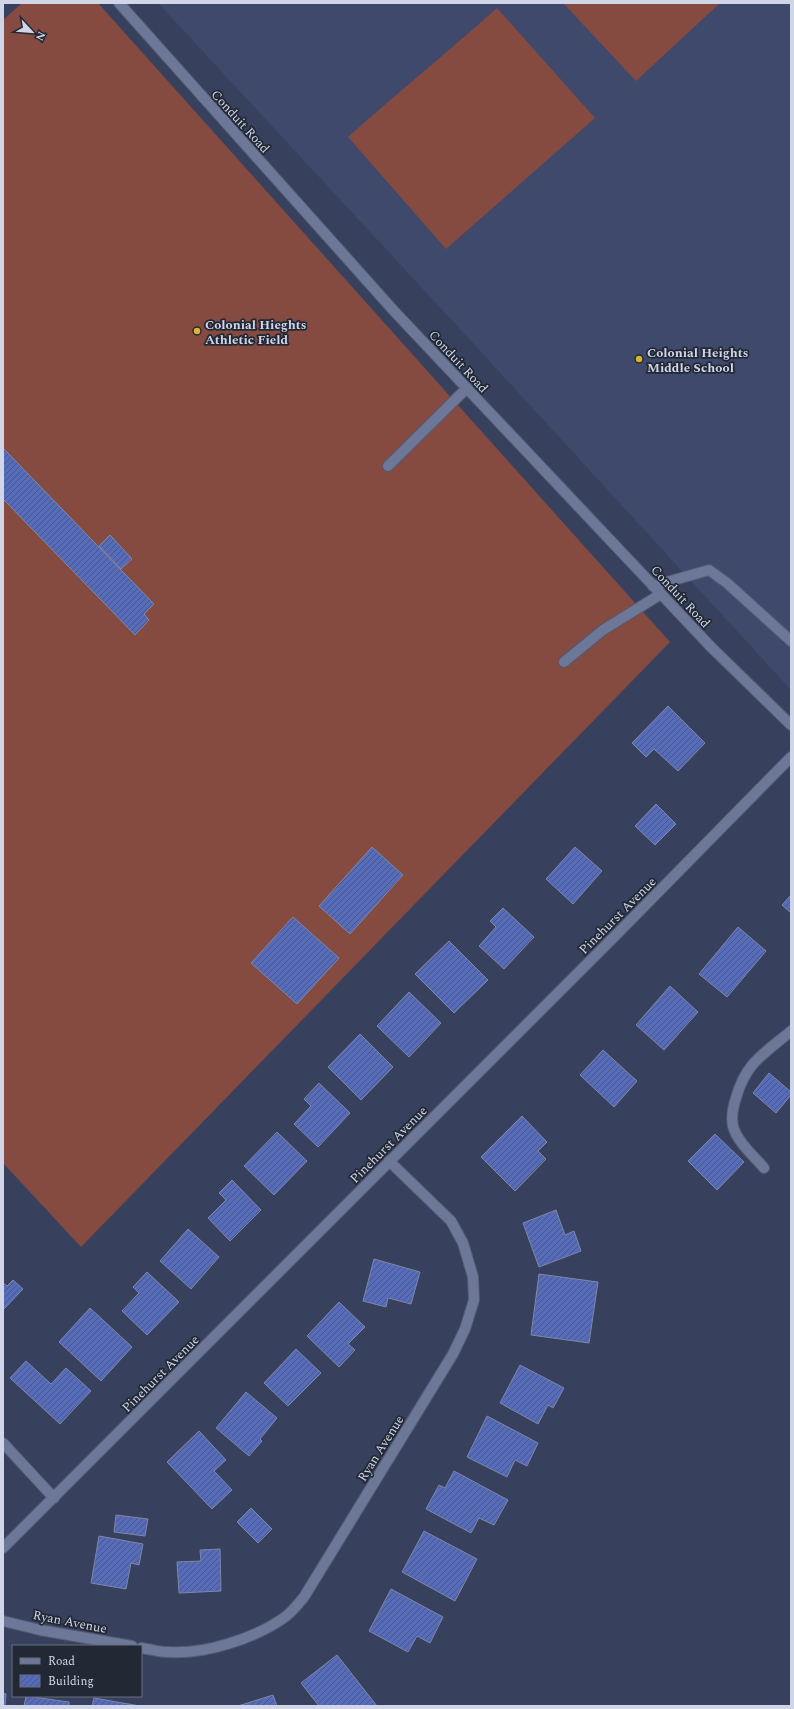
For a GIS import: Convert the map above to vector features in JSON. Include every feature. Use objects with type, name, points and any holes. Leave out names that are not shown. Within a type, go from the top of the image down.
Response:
[{"type":"street","name":"Conduit Road","points":[[119,3],[394,311],[711,647],[791,725]]},
{"type":"street","points":[[388,466],[467,388]]},
{"type":"street","points":[[653,586],[709,570],[727,583],[791,641]]},
{"type":"street","points":[[564,662],[603,630],[661,594]]},
{"type":"street","name":"Pinehurst Avenue","points":[[3,1548],[791,757]]},
{"type":"street","points":[[764,1168],[740,1140],[733,1126],[733,1108],[744,1074],[760,1056],[791,1031]]},
{"type":"street","name":"Ryan Avenue","points":[[142,1648],[168,1652],[193,1652],[225,1645],[262,1630],[285,1617],[304,1597],[453,1354],[465,1329],[474,1300],[473,1276],[463,1243],[451,1221],[389,1161]]},
{"type":"street","points":[[3,1443],[54,1498]]},
{"type":"street","name":"Ryan Avenue","points":[[3,1621],[40,1630],[126,1645]]},
{"type":"shaded area","name":"Colonial Hieghts Athletic Field","points":[[22,3],[98,3],[670,642],[81,1247],[3,1163],[3,20]]},
{"type":"shaded area","name":"Colonial Heights Middle School","points":[[158,3],[791,3],[791,690],[472,342]]},
{"type":"shaded area","points":[[563,3],[720,3],[636,81]]},
{"type":"shaded area","points":[[497,8],[595,118],[446,249],[348,137]]},
{"type":"building","points":[[3,448],[154,604],[144,614],[149,620],[135,635],[3,499]]},
{"type":"building","points":[[110,535],[132,559],[121,569],[99,546]]},
{"type":"building","points":[[668,706],[705,743],[678,771],[654,749],[646,757],[632,743]]},
{"type":"building","points":[[656,804],[676,824],[655,845],[635,826]]},
{"type":"building","points":[[372,847],[403,875],[350,934],[319,906]]},
{"type":"building","points":[[575,847],[602,871],[573,904],[546,879]]},
{"type":"building","points":[[791,895],[791,913],[782,905]]},
{"type":"building","points":[[503,908],[534,937],[504,969],[479,946],[496,927],[490,921]]},
{"type":"building","points":[[293,917],[339,958],[297,1004],[251,963]]},
{"type":"building","points":[[738,927],[766,951],[727,997],[699,974]]},
{"type":"building","points":[[449,941],[488,980],[454,1013],[415,974]]},
{"type":"building","points":[[670,986],[698,1012],[664,1050],[636,1025]]},
{"type":"building","points":[[409,992],[441,1023],[409,1057],[377,1026]]},
{"type":"building","points":[[360,1034],[393,1067],[361,1100],[328,1067]]},
{"type":"building","points":[[603,1050],[637,1081],[614,1107],[580,1075]]},
{"type":"building","points":[[769,1073],[791,1092],[791,1095],[776,1113],[753,1093]]},
{"type":"building","points":[[319,1083],[350,1113],[318,1147],[294,1124],[311,1106],[304,1099]]},
{"type":"building","points":[[522,1116],[547,1142],[538,1151],[546,1159],[515,1191],[481,1157]]},
{"type":"building","points":[[277,1132],[307,1161],[274,1195],[244,1166]]},
{"type":"building","points":[[715,1134],[744,1162],[717,1190],[688,1161]]},
{"type":"building","points":[[232,1180],[261,1210],[230,1241],[208,1218],[226,1200],[219,1193]]},
{"type":"building","points":[[556,1210],[565,1235],[574,1231],[581,1251],[539,1267],[523,1223]]},
{"type":"building","points":[[188,1229],[219,1257],[191,1289],[160,1261]]},
{"type":"building","points":[[374,1259],[420,1272],[411,1304],[388,1298],[386,1307],[363,1301]]},
{"type":"building","points":[[147,1272],[179,1302],[147,1335],[122,1311],[139,1293],[133,1287]]},
{"type":"building","points":[[539,1274],[598,1282],[589,1343],[531,1335]]},
{"type":"building","points":[[13,1280],[23,1289],[3,1310],[3,1283],[7,1286]]},
{"type":"building","points":[[339,1302],[365,1327],[348,1344],[355,1350],[339,1367],[307,1336]]},
{"type":"building","points":[[90,1308],[132,1347],[101,1381],[59,1342]]},
{"type":"building","points":[[296,1349],[321,1373],[288,1406],[264,1383]]},
{"type":"building","points":[[26,1361],[51,1384],[66,1368],[91,1391],[60,1424],[10,1378]]},
{"type":"building","points":[[520,1365],[564,1388],[553,1408],[548,1405],[538,1424],[500,1403]]},
{"type":"building","points":[[246,1392],[277,1418],[260,1439],[262,1441],[249,1456],[216,1428]]},
{"type":"building","points":[[487,1416],[538,1443],[527,1466],[515,1460],[507,1477],[467,1457]]},
{"type":"building","points":[[199,1431],[226,1460],[214,1471],[232,1490],[212,1509],[167,1462]]},
{"type":"building","points":[[454,1471],[508,1500],[494,1525],[479,1518],[471,1533],[426,1509],[439,1485],[445,1488]]},
{"type":"building","points":[[251,1508],[272,1529],[258,1543],[237,1522]]},
{"type":"building","points":[[116,1515],[148,1519],[145,1536],[114,1532]]},
{"type":"building","points":[[424,1531],[477,1559],[455,1601],[402,1572]]},
{"type":"building","points":[[99,1536],[143,1544],[139,1565],[131,1563],[126,1589],[91,1583]]},
{"type":"building","points":[[220,1549],[221,1591],[179,1593],[177,1562],[201,1561],[200,1550]]},
{"type":"building","points":[[391,1589],[443,1617],[430,1643],[417,1636],[408,1652],[369,1631]]},
{"type":"building","points":[[337,1655],[377,1706],[319,1706],[301,1683]]},
{"type":"building","points":[[3,1693],[6,1694],[5,1706],[3,1706]]},
{"type":"building","points":[[273,1695],[277,1706],[238,1706]]},
{"type":"building","points":[[26,1697],[69,1702],[69,1706],[24,1706]]},
{"type":"building","points":[[94,1698],[140,1706],[92,1706]]},
{"type":"place","name":"Colonial Hieghts Athletic Field","points":[[197,331]]},
{"type":"place","name":"Colonial Heights Middle School","points":[[639,359]]}]
